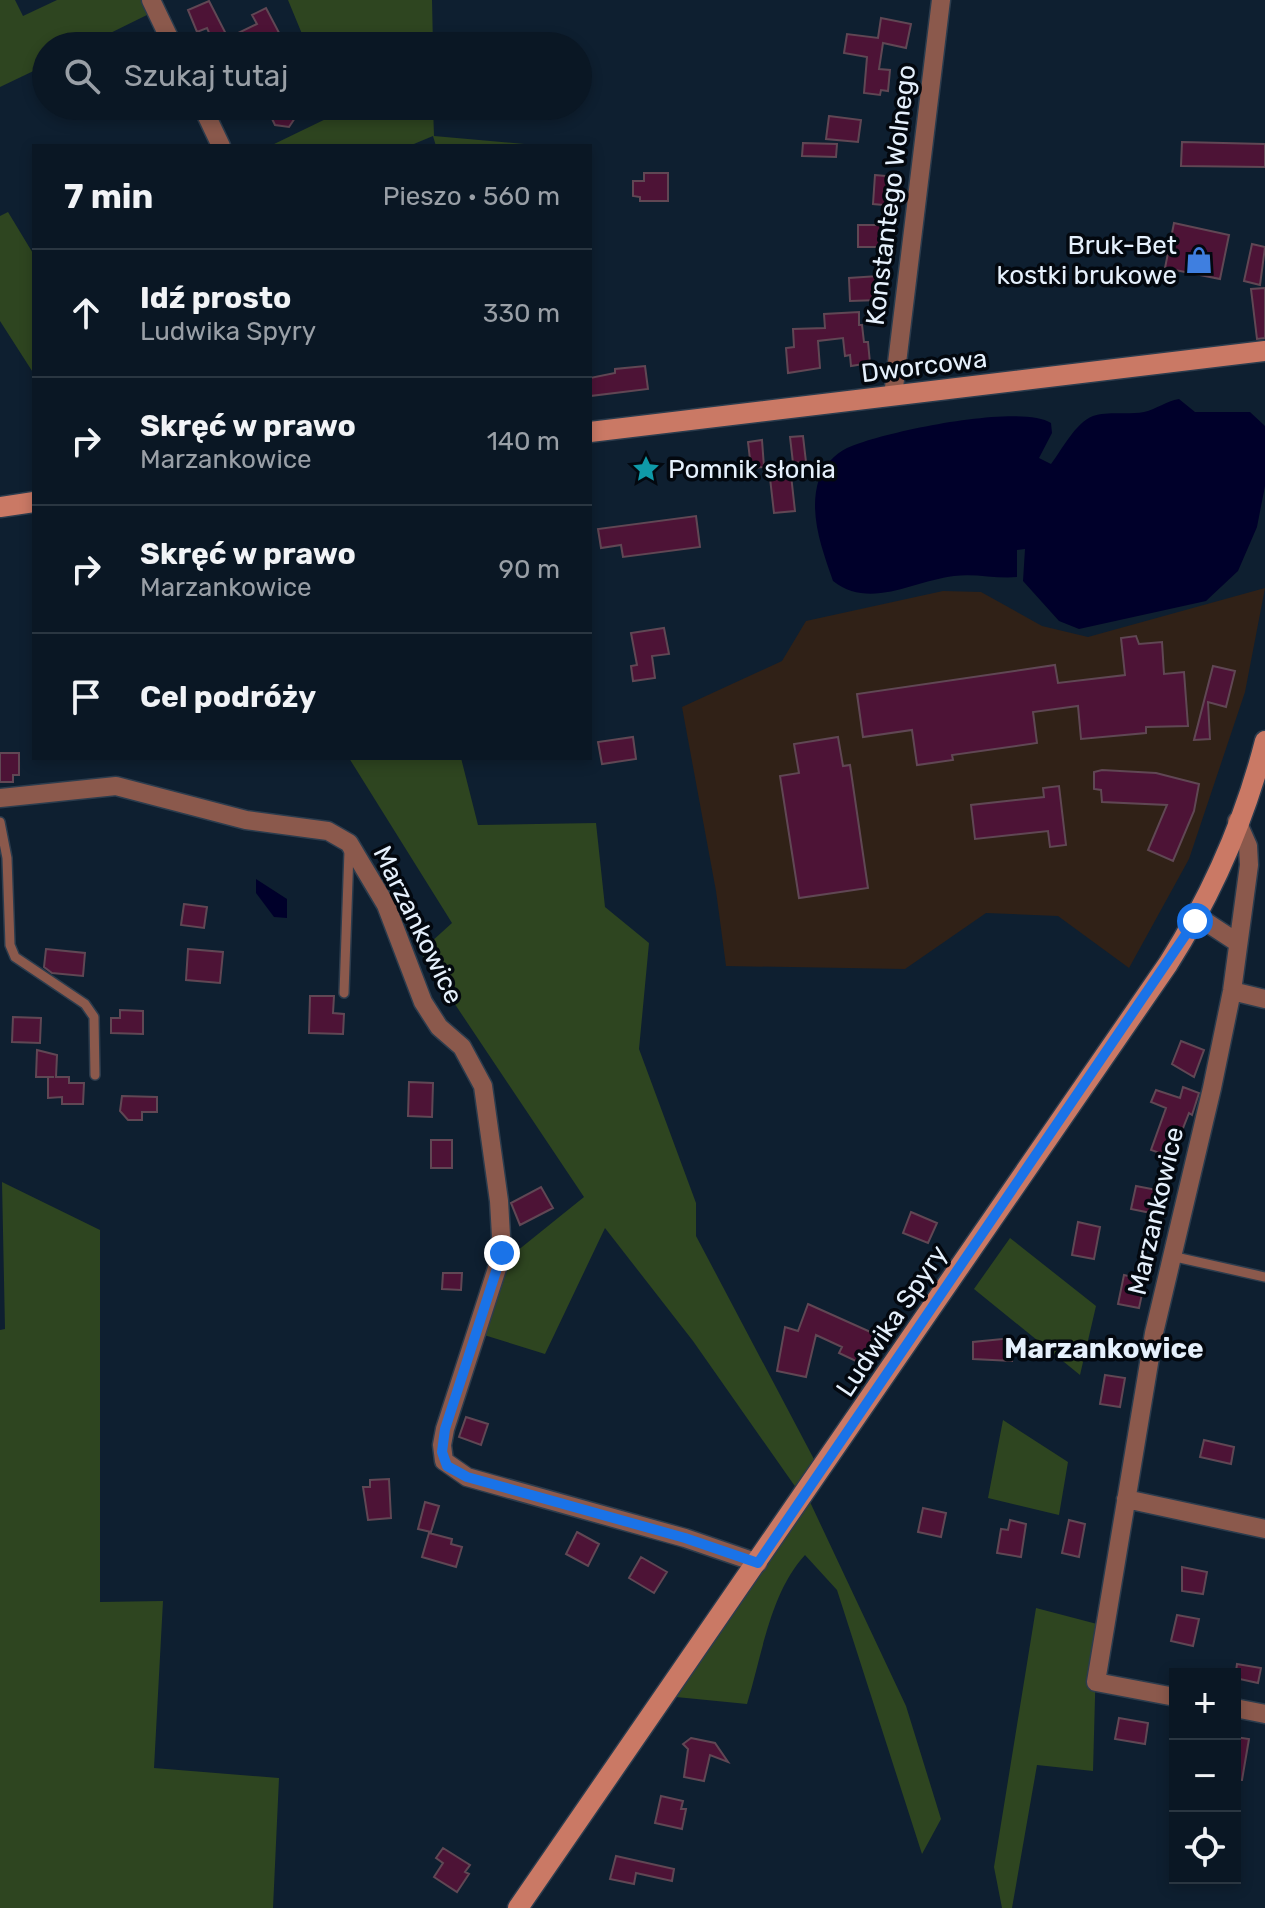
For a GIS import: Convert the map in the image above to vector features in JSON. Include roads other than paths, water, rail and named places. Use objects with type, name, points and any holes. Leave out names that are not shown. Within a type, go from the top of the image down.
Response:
[{"type":"main road","name":"Dworcowa","points":[[592,432],[1265,351]]},
{"type":"main road","points":[[0,507],[32,502]]},
{"type":"main road","name":"Ludwika Spyry","points":[[518,1908],[1160,976],[1197,916],[1237,821],[1265,741]]},
{"type":"street","points":[[151,0],[166,32]]},
{"type":"street","name":"Konstantego Wolnego","points":[[893,396],[941,0]]},
{"type":"street","points":[[209,120],[220,144]]},
{"type":"street","name":"Marzankowice","points":[[0,798],[116,786],[246,820],[328,831],[349,843],[386,905],[423,1002],[439,1027],[462,1047],[483,1086],[499,1201],[502,1253],[445,1429],[444,1461],[467,1477],[685,1538],[758,1563]]},
{"type":"street","name":"Marzankowice","points":[[1169,1696],[1096,1682],[1171,1256],[1232,991],[1249,865],[1248,846],[1237,821]]},
{"type":"street","points":[[1197,916],[1238,943]]},
{"type":"street","points":[[1232,991],[1265,999]]},
{"type":"street","points":[[1126,1499],[1265,1529]]},
{"type":"street","points":[[1241,1709],[1265,1714]]},
{"type":"lane","points":[[0,822],[7,858],[10,945],[15,957],[85,1004],[94,1017],[95,1075]]},
{"type":"lane","points":[[344,993],[351,874],[349,843]]},
{"type":"lane","points":[[1171,1256],[1265,1277]]},
{"type":"water","points":[[1179,399],[1195,412],[1250,412],[1265,426],[1265,486],[1257,527],[1238,571],[1206,601],[1079,629],[1059,621],[1023,581],[1025,549],[1017,550],[1017,577],[954,576],[877,593],[847,589],[833,581],[818,531],[816,492],[826,465],[847,448],[919,428],[1011,416],[1051,423],[1052,433],[1039,458],[1051,464],[1086,419],[1105,414],[1144,412]]},
{"type":"water","points":[[256,879],[287,899],[287,918],[274,917],[256,893]]},
{"type":"place","name":"Bruk-Bet kostki brukowe","points":[[1199,260]]},
{"type":"place","name":"Pomnik słonia","points":[[646,469]]},
{"type":"district","name":"Marzankowice","points":[[1104,1348]]}]
